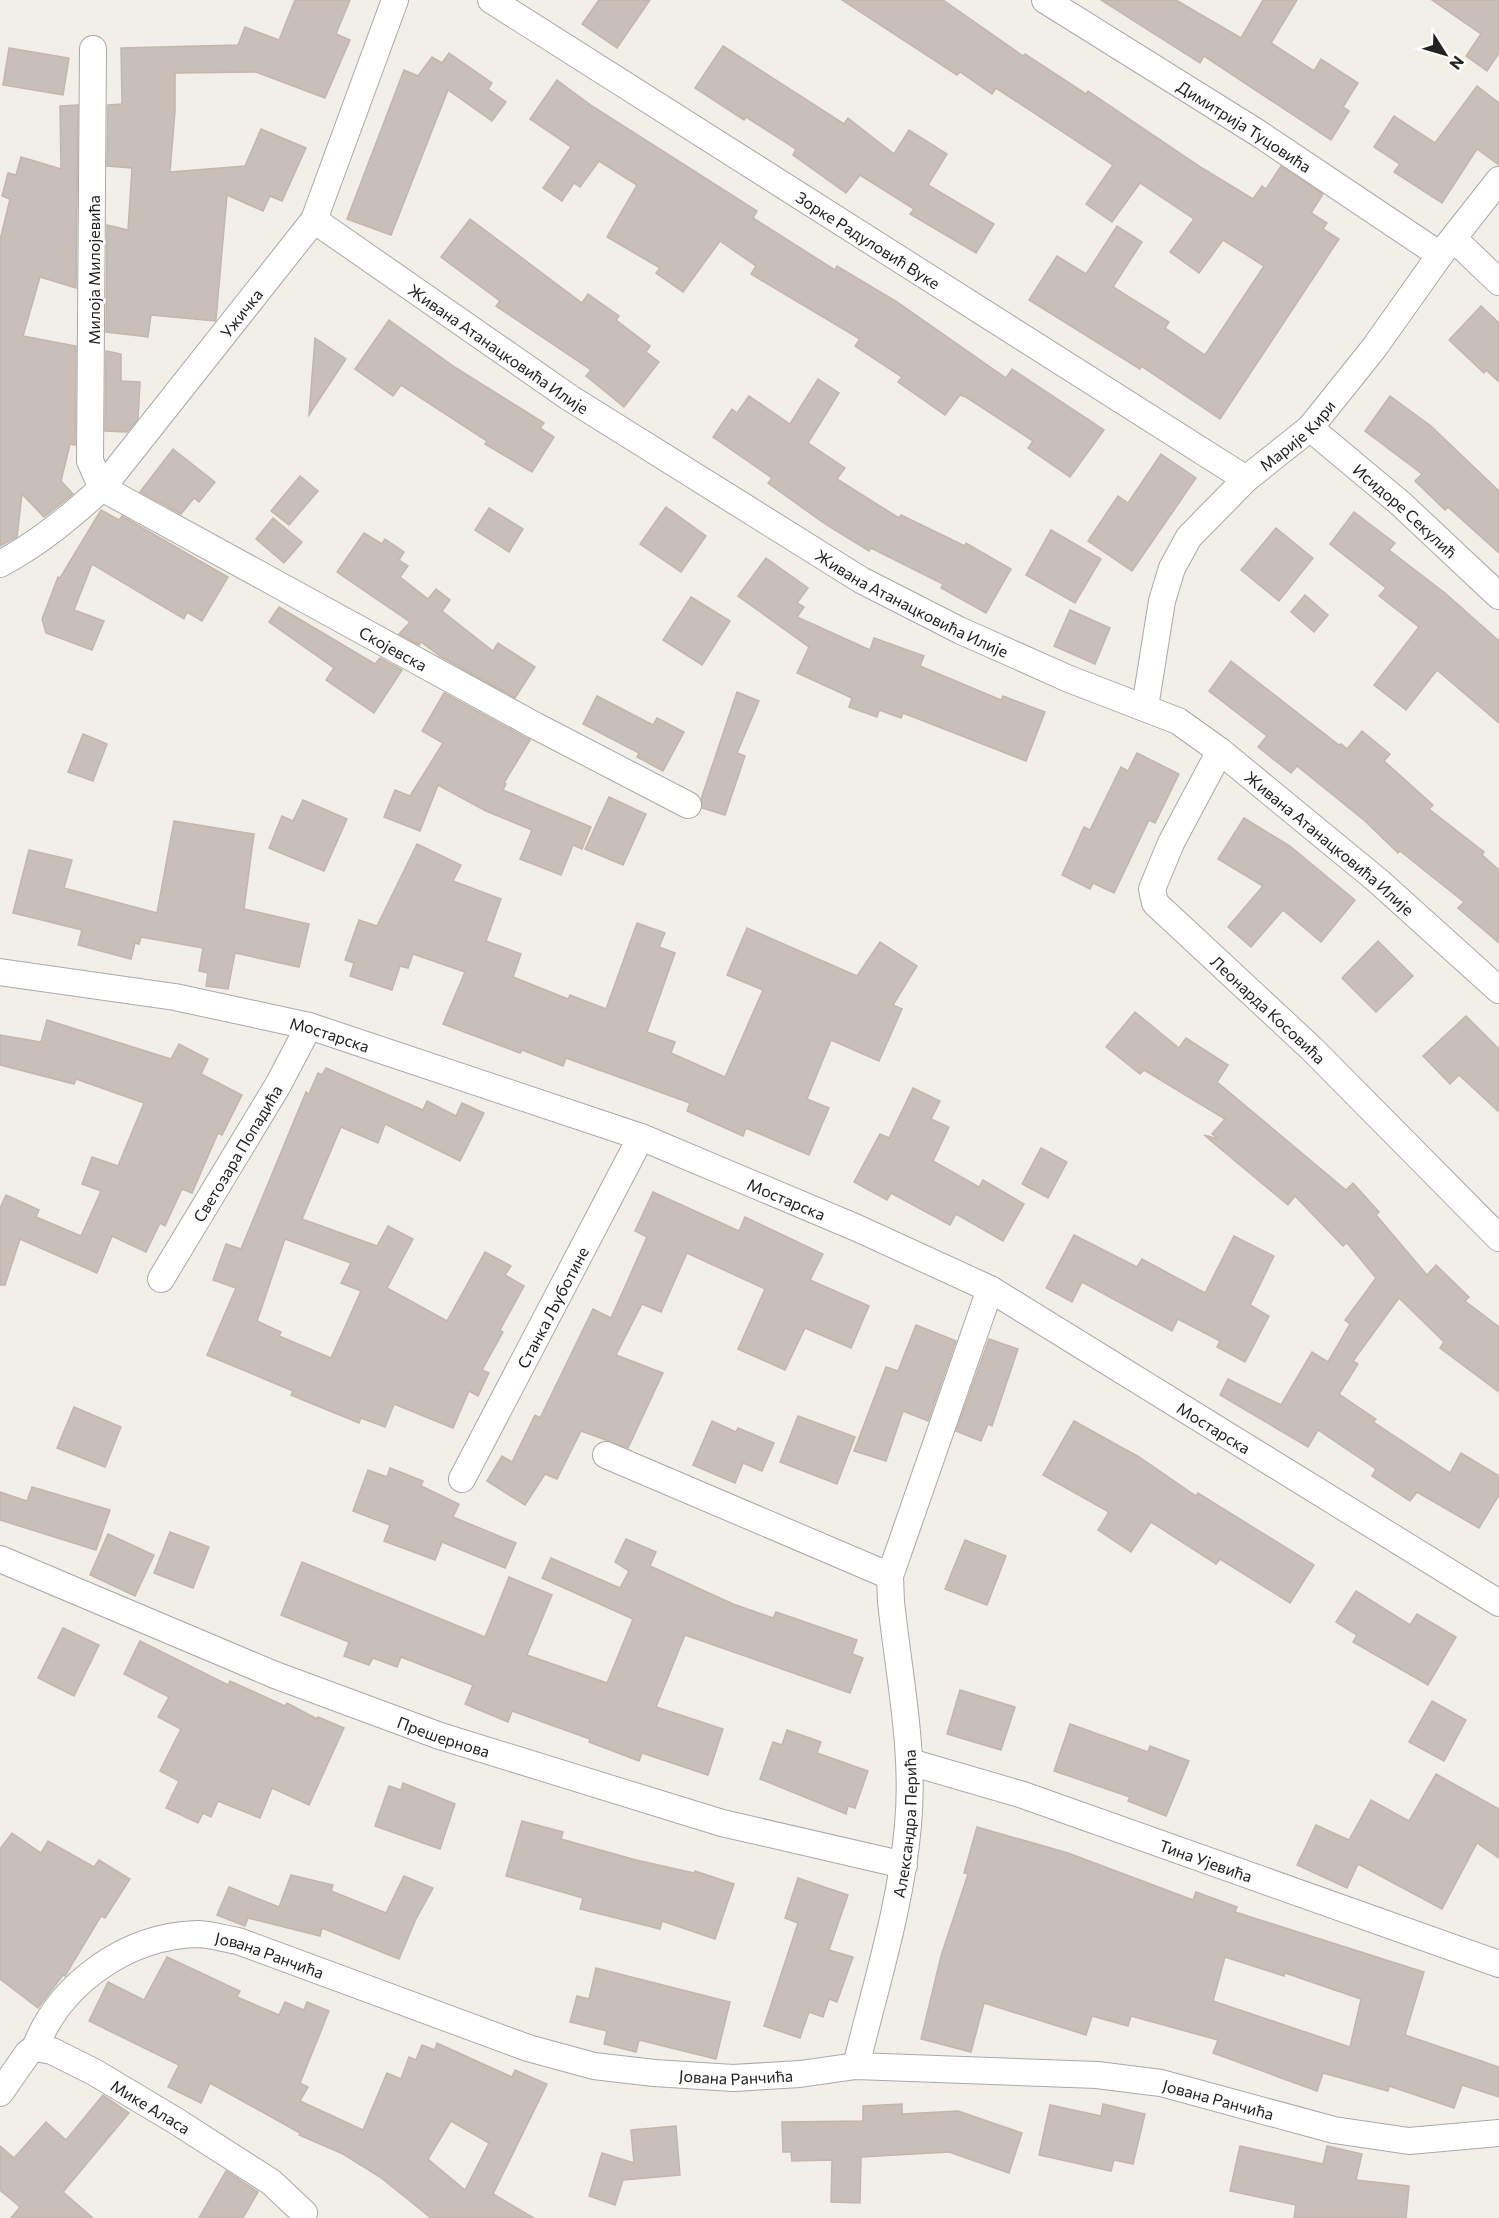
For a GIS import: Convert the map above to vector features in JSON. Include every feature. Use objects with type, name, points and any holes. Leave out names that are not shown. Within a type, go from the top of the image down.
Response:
[{"type":"street","name":"Ужичка","points":[[0,564],[34,546],[63,524],[102,488],[314,220],[395,0]]},
{"type":"street","name":"Зорке Радуловић Вуке","points":[[491,0],[1246,478]]},
{"type":"street","name":"Димитрија Туцовића","points":[[1045,0],[1258,133],[1447,247],[1499,282]]},
{"type":"street","name":"Милоја Милојевића","points":[[93,49],[90,461],[102,488]]},
{"type":"street","name":"Марије Кири","points":[[1145,706],[1162,601],[1172,568],[1189,537],[1246,478],[1311,428],[1374,348],[1499,180]]},
{"type":"street","name":"Живана Атанацковића Илије","points":[[314,220],[570,398],[861,580],[959,630],[1069,679],[1145,706],[1178,721],[1220,751],[1377,880],[1499,990]]},
{"type":"street","name":"Исидоре Секулић","points":[[1311,428],[1401,504],[1499,596]]},
{"type":"street","name":"Скојевска","points":[[102,488],[534,725],[688,805]]},
{"type":"street","name":"Леонарда Косовића","points":[[1220,751],[1171,843],[1152,889],[1155,903],[1312,1048],[1499,1238]]},
{"type":"street","name":"Мостарска","points":[[0,972],[175,998],[309,1026],[641,1137],[857,1228],[990,1289],[1499,1603]]},
{"type":"street","name":"Светозара Попадића","points":[[161,1278],[278,1085],[309,1026]]},
{"type":"street","name":"Станка Љуботине","points":[[462,1479],[641,1137]]},
{"type":"street","name":"Александра Перића","points":[[855,2066],[904,1864],[909,1823],[910,1762],[890,1576],[990,1289]]},
{"type":"street","points":[[606,1455],[890,1576]]},
{"type":"street","name":"Прешернова","points":[[0,1559],[275,1675],[440,1736],[722,1823],[904,1864]]},
{"type":"street","name":"Тина Ујевића","points":[[910,1762],[1023,1795],[1499,1964]]},
{"type":"street","name":"Јована Ранчића","points":[[36,2048],[58,2005],[82,1981],[110,1960],[138,1946],[173,1936],[199,1934],[238,1941],[528,2049],[594,2066],[654,2073],[733,2078],[800,2074],[855,2066],[1097,2075],[1161,2083],[1334,2130],[1409,2141],[1499,2133]]},
{"type":"street","points":[[0,2093],[28,2054],[36,2048]]},
{"type":"street","name":"Мике Аласа","points":[[36,2048],[52,2051],[94,2072],[176,2121],[271,2182],[308,2216]]},
{"type":"building","points":[[295,0],[350,0],[336,34],[350,40],[325,98],[256,72],[175,73],[175,111],[170,172],[245,166],[261,129],[306,148],[282,201],[270,196],[263,211],[227,195],[215,321],[151,315],[148,337],[106,332],[107,225],[128,230],[132,168],[107,166],[108,105],[122,104],[121,48],[238,45],[245,27],[279,40]]},
{"type":"building","points":[[599,0],[650,0],[617,48],[582,24]]},
{"type":"building","points":[[842,0],[943,0],[1023,56],[1025,54],[1086,94],[1088,91],[1202,168],[1253,199],[1262,186],[1266,189],[1281,166],[1323,194],[1311,213],[1327,223],[1323,229],[1339,239],[1220,419],[1141,366],[1140,369],[1029,300],[1057,256],[1086,274],[1117,226],[1142,242],[1113,287],[1169,322],[1165,328],[1205,355],[1264,266],[1223,240],[1199,273],[1170,252],[1194,219],[1140,183],[1112,222],[1086,204],[1113,165],[996,88],[992,94],[960,72],[957,75]]},
{"type":"building","points":[[1101,0],[1176,0],[1241,38],[1263,0],[1297,0],[1271,43],[1314,71],[1321,59],[1358,83],[1343,107],[1349,111],[1331,140],[1204,56],[1200,63]]},
{"type":"building","points":[[1432,0],[1499,0],[1499,53],[1487,71],[1466,56],[1481,34]]},
{"type":"building","points":[[723,46],[844,124],[848,118],[894,154],[909,130],[947,154],[928,185],[994,224],[976,253],[910,214],[914,209],[860,175],[846,193],[793,155],[796,149],[746,117],[744,120],[695,88]]},
{"type":"building","points":[[9,48],[69,58],[63,95],[3,85]]},
{"type":"building","points":[[449,53],[492,83],[488,89],[506,102],[492,121],[448,90],[391,235],[347,219],[404,70],[418,76],[432,57],[442,63]]},
{"type":"building","points":[[557,80],[592,106],[757,211],[753,218],[835,270],[837,266],[897,302],[1006,378],[1012,369],[1104,430],[1070,477],[1028,448],[1033,441],[966,397],[960,395],[945,415],[898,382],[902,377],[855,346],[860,339],[751,274],[756,266],[720,241],[683,292],[656,273],[660,268],[607,237],[637,185],[599,161],[580,187],[574,183],[562,201],[543,188],[571,147],[530,119]]},
{"type":"building","points":[[1477,86],[1499,103],[1499,165],[1477,149],[1442,203],[1394,172],[1400,164],[1374,147],[1394,116],[1435,143]]},
{"type":"building","points":[[78,105],[76,288],[40,277],[23,336],[76,346],[75,445],[70,444],[61,481],[73,494],[44,517],[22,494],[17,537],[0,546],[0,240],[10,199],[2,196],[8,173],[16,175],[21,157],[61,169],[60,106]]},
{"type":"building","points":[[470,219],[582,303],[588,294],[619,316],[616,320],[650,346],[646,352],[659,362],[624,407],[586,376],[591,370],[496,306],[500,301],[441,257]]},
{"type":"building","points":[[1481,306],[1499,323],[1499,382],[1486,370],[1484,373],[1449,340]]},
{"type":"building","points":[[389,320],[456,368],[544,423],[540,428],[554,437],[532,472],[485,444],[487,441],[401,385],[393,396],[355,369]]},
{"type":"building","points":[[315,338],[346,359],[309,415]]},
{"type":"building","points":[[106,351],[121,354],[121,381],[140,382],[138,419],[127,432],[105,431]]},
{"type":"building","points":[[818,379],[839,393],[808,443],[845,468],[837,479],[899,518],[901,515],[965,546],[966,543],[1011,569],[986,613],[941,588],[943,584],[871,548],[869,551],[825,524],[768,483],[772,478],[713,437],[732,409],[737,413],[749,396],[790,424]]},
{"type":"building","points":[[1390,396],[1431,426],[1499,491],[1499,553],[1448,507],[1445,510],[1415,481],[1422,474],[1365,431]]},
{"type":"building","points":[[173,449],[215,482],[199,502],[194,498],[181,514],[140,492]]},
{"type":"building","points":[[1161,454],[1196,478],[1132,571],[1088,541],[1118,496],[1128,503]]},
{"type":"building","points":[[300,476],[318,491],[289,525],[271,511]]},
{"type":"building","points":[[666,507],[706,536],[681,572],[640,544]]},
{"type":"building","points":[[489,508],[523,529],[509,552],[475,530]]},
{"type":"building","points":[[101,510],[119,520],[122,516],[228,577],[202,621],[187,612],[184,619],[92,564],[74,610],[104,621],[92,650],[46,633],[42,619],[58,577],[60,578]]},
{"type":"building","points":[[1354,512],[1395,543],[1389,550],[1445,593],[1499,641],[1499,723],[1437,670],[1406,710],[1374,685],[1419,627],[1379,596],[1386,588],[1330,544]]},
{"type":"building","points":[[273,518],[302,542],[284,563],[256,539]]},
{"type":"building","points":[[1276,528],[1313,558],[1279,601],[1241,570]]},
{"type":"building","points":[[1051,530],[1101,559],[1075,603],[1026,575]]},
{"type":"building","points":[[364,533],[382,544],[385,539],[404,552],[399,560],[408,566],[400,577],[428,599],[436,589],[450,600],[442,611],[493,651],[498,643],[535,667],[515,698],[440,656],[421,642],[419,645],[399,634],[410,622],[337,572]]},
{"type":"building","points":[[766,558],[808,588],[797,603],[804,607],[797,617],[870,650],[874,638],[924,656],[920,666],[1001,700],[1003,696],[1045,712],[1026,761],[903,713],[901,718],[879,710],[877,717],[849,707],[852,698],[797,673],[809,647],[738,596]]},
{"type":"building","points":[[1305,595],[1328,615],[1314,632],[1291,612]]},
{"type":"building","points":[[691,597],[730,621],[702,665],[663,640]]},
{"type":"building","points":[[279,607],[375,664],[380,658],[402,670],[374,713],[326,680],[334,668],[269,622]]},
{"type":"building","points":[[1070,610],[1110,628],[1095,664],[1054,646]]},
{"type":"building","points":[[1231,661],[1339,745],[1347,749],[1362,731],[1390,754],[1384,761],[1433,805],[1429,809],[1484,852],[1482,855],[1499,870],[1499,943],[1458,908],[1464,902],[1400,851],[1398,853],[1365,821],[1297,766],[1291,773],[1258,747],[1267,736],[1209,691]]},
{"type":"building","points":[[737,692],[759,701],[737,753],[745,756],[725,815],[702,808],[701,799]]},
{"type":"building","points":[[444,693],[530,740],[504,783],[506,784],[503,790],[591,827],[582,849],[573,845],[561,875],[520,859],[532,830],[486,811],[438,785],[420,831],[384,817],[395,790],[410,796],[443,743],[422,731]]},
{"type":"building","points":[[597,696],[653,725],[657,718],[684,732],[663,771],[637,757],[639,753],[583,724]]},
{"type":"building","points":[[83,734],[107,744],[93,781],[68,772]]},
{"type":"building","points":[[1137,753],[1179,774],[1155,823],[1149,820],[1114,893],[1093,883],[1090,889],[1062,875],[1084,827],[1090,830],[1121,767],[1128,771]]},
{"type":"building","points":[[609,797],[646,814],[623,865],[585,849]]},
{"type":"building","points":[[303,800],[347,819],[324,871],[269,848],[282,816],[293,821]]},
{"type":"building","points":[[1244,818],[1290,846],[1355,900],[1321,942],[1283,910],[1251,947],[1228,927],[1263,886],[1218,859]]},
{"type":"building","points":[[174,821],[254,834],[244,909],[309,924],[299,967],[235,953],[228,989],[206,986],[208,973],[199,971],[203,948],[141,937],[139,944],[135,943],[131,959],[78,945],[82,930],[13,913],[29,850],[72,860],[64,888],[157,913]]},
{"type":"building","points":[[417,844],[461,865],[453,881],[501,899],[486,941],[521,954],[513,977],[568,999],[570,995],[606,1009],[637,923],[665,933],[659,947],[675,953],[647,1032],[675,1042],[671,1053],[725,1077],[763,990],[727,975],[747,928],[857,976],[880,942],[917,966],[893,1005],[902,1009],[879,1061],[831,1040],[807,1099],[829,1108],[809,1155],[746,1128],[743,1136],[687,1111],[690,1103],[566,1058],[563,1066],[522,1050],[520,1053],[443,1024],[465,972],[413,954],[408,968],[400,966],[392,990],[350,976],[354,963],[345,960],[359,920],[377,926]]},
{"type":"building","points":[[1378,941],[1413,976],[1376,1012],[1342,978]]},
{"type":"building","points":[[1135,1012],[1179,1048],[1186,1038],[1228,1065],[1217,1082],[1346,1190],[1353,1183],[1379,1212],[1376,1215],[1427,1275],[1436,1265],[1469,1297],[1465,1301],[1499,1327],[1499,1392],[1440,1348],[1444,1342],[1399,1298],[1353,1361],[1358,1364],[1339,1394],[1376,1419],[1373,1422],[1450,1473],[1461,1453],[1499,1476],[1499,1495],[1479,1528],[1417,1492],[1410,1501],[1372,1476],[1376,1469],[1318,1430],[1308,1447],[1220,1395],[1228,1379],[1281,1405],[1312,1352],[1328,1362],[1350,1324],[1345,1320],[1376,1278],[1347,1243],[1343,1246],[1295,1196],[1288,1205],[1204,1135],[1218,1139],[1212,1134],[1225,1119],[1144,1070],[1140,1074],[1106,1047]]},
{"type":"building","points":[[1466,1016],[1499,1049],[1499,1112],[1459,1075],[1450,1084],[1423,1056]]},
{"type":"building","points":[[47,1020],[171,1059],[179,1044],[208,1059],[201,1074],[242,1095],[222,1135],[218,1133],[192,1193],[182,1189],[165,1226],[160,1223],[146,1252],[112,1236],[97,1273],[20,1239],[5,1285],[0,1285],[0,1208],[6,1195],[39,1210],[36,1217],[81,1236],[101,1191],[82,1184],[92,1157],[118,1166],[144,1103],[76,1079],[74,1084],[0,1065],[0,1035],[41,1042]]},
{"type":"building","points":[[326,1068],[423,1110],[427,1101],[456,1116],[462,1103],[484,1113],[460,1161],[385,1124],[378,1143],[341,1127],[302,1219],[377,1246],[388,1226],[413,1239],[387,1288],[447,1321],[485,1252],[511,1266],[505,1275],[524,1286],[482,1370],[489,1373],[478,1396],[469,1391],[453,1428],[394,1404],[385,1427],[361,1418],[359,1423],[291,1395],[293,1391],[207,1355],[236,1288],[213,1280],[226,1244],[241,1249],[306,1092],[309,1094],[318,1073],[322,1075]],"holes":[[[285,1239],[351,1263],[341,1283],[361,1291],[331,1358],[279,1336],[281,1332],[257,1321]]]},
{"type":"building","points":[[913,1088],[940,1101],[931,1119],[949,1127],[933,1161],[979,1187],[983,1180],[1024,1204],[1003,1241],[956,1214],[950,1225],[891,1193],[887,1200],[854,1182],[880,1134],[889,1138]]},
{"type":"building","points":[[1041,1148],[1067,1162],[1048,1198],[1022,1184]]},
{"type":"building","points":[[653,1192],[739,1231],[745,1217],[823,1254],[810,1280],[869,1306],[851,1348],[805,1328],[785,1370],[738,1349],[765,1289],[687,1253],[661,1312],[642,1304],[616,1355],[663,1373],[628,1448],[581,1431],[557,1479],[545,1474],[525,1505],[487,1481],[502,1456],[512,1462],[535,1415],[540,1418],[593,1309],[611,1318],[647,1237],[635,1231]]},
{"type":"building","points":[[1074,1235],[1137,1267],[1142,1259],[1205,1293],[1234,1236],[1274,1256],[1250,1305],[1269,1316],[1245,1362],[1217,1347],[1220,1341],[1178,1319],[1172,1331],[1082,1282],[1072,1302],[1046,1288]]},
{"type":"building","points":[[916,1325],[956,1341],[928,1421],[903,1411],[886,1461],[854,1451],[886,1367],[898,1371]]},
{"type":"building","points":[[989,1339],[1018,1349],[992,1426],[988,1424],[981,1441],[956,1431]]},
{"type":"building","points":[[74,1407],[121,1427],[105,1467],[57,1448]]},
{"type":"building","points":[[798,1416],[855,1437],[837,1484],[780,1462]]},
{"type":"building","points":[[712,1421],[736,1432],[738,1428],[774,1443],[762,1471],[743,1463],[735,1483],[693,1465]]},
{"type":"building","points":[[1074,1421],[1139,1457],[1196,1496],[1198,1493],[1314,1565],[1290,1603],[1220,1559],[1216,1564],[1151,1522],[1131,1552],[1098,1530],[1109,1512],[1043,1475]]},
{"type":"building","points":[[390,1468],[423,1481],[421,1486],[459,1504],[453,1517],[516,1543],[505,1568],[442,1542],[435,1560],[384,1541],[390,1525],[353,1511],[368,1470],[387,1477]]},
{"type":"building","points":[[32,1487],[110,1510],[96,1550],[0,1520],[0,1492],[27,1501]]},
{"type":"building","points":[[170,1532],[209,1547],[193,1588],[154,1573]]},
{"type":"building","points":[[108,1534],[154,1555],[135,1596],[90,1575]]},
{"type":"building","points":[[626,1539],[656,1552],[650,1566],[733,1604],[773,1618],[776,1612],[857,1640],[852,1654],[863,1658],[850,1693],[685,1635],[656,1707],[723,1729],[708,1775],[642,1753],[639,1761],[589,1742],[590,1739],[512,1711],[508,1722],[465,1704],[473,1685],[401,1657],[397,1667],[373,1658],[369,1665],[344,1656],[349,1642],[281,1615],[302,1562],[485,1637],[509,1577],[552,1595],[527,1655],[607,1683],[633,1619],[542,1578],[551,1558],[620,1588],[629,1571],[615,1562]]},
{"type":"building","points":[[965,1540],[1006,1556],[987,1605],[945,1589]]},
{"type":"building","points":[[1356,1591],[1410,1625],[1417,1614],[1456,1637],[1428,1685],[1353,1642],[1357,1635],[1336,1622]]},
{"type":"building","points":[[63,1628],[99,1645],[74,1696],[38,1678]]},
{"type":"building","points":[[140,1641],[228,1685],[230,1681],[285,1706],[287,1703],[317,1719],[318,1717],[344,1728],[309,1805],[272,1788],[260,1818],[218,1801],[211,1817],[203,1813],[198,1823],[166,1808],[179,1781],[160,1771],[181,1729],[158,1717],[169,1697],[124,1674]]},
{"type":"building","points":[[960,1690],[1015,1707],[1001,1750],[947,1734]]},
{"type":"building","points":[[1432,1701],[1466,1720],[1444,1761],[1409,1742]]},
{"type":"building","points":[[1070,1724],[1148,1752],[1150,1746],[1189,1761],[1166,1816],[1128,1801],[1130,1797],[1054,1771]]},
{"type":"building","points":[[787,1730],[821,1742],[817,1753],[868,1771],[855,1808],[848,1806],[846,1814],[760,1779],[773,1742],[782,1745]]},
{"type":"building","points":[[1436,1774],[1499,1809],[1499,1858],[1477,1843],[1442,1909],[1358,1864],[1347,1888],[1297,1865],[1316,1825],[1349,1840],[1371,1800],[1409,1821]]},
{"type":"building","points":[[403,1783],[455,1804],[440,1849],[375,1826],[389,1786],[401,1790]]},
{"type":"building","points":[[522,1821],[563,1832],[561,1839],[636,1860],[694,1873],[695,1871],[734,1884],[715,1939],[662,1921],[660,1929],[580,1909],[583,1898],[506,1876]]},
{"type":"building","points":[[977,1827],[1068,1853],[1193,1900],[1196,1892],[1237,1907],[1235,1912],[1424,1972],[1405,2035],[1499,2067],[1499,2097],[1462,2085],[1454,2108],[1389,2086],[1388,2091],[1323,2073],[1317,2091],[1213,2053],[1218,2040],[1131,2016],[1128,2026],[1092,2016],[1086,2035],[984,2003],[971,2052],[921,2039],[941,1956],[968,1874],[964,1873]],"holes":[[[1225,1957],[1284,1976],[1285,1973],[1361,1999],[1350,2047],[1213,2001]]]},
{"type":"building","points":[[12,1833],[41,1853],[48,1841],[94,1867],[99,1860],[130,1879],[105,1918],[101,1916],[65,1976],[63,1975],[38,2008],[0,1979],[0,1849]]},
{"type":"building","points":[[291,1875],[333,1885],[331,1891],[386,1913],[404,1876],[433,1888],[416,1919],[399,1959],[322,1928],[320,1936],[248,1918],[245,1926],[217,1915],[229,1887],[279,1907]]},
{"type":"building","points":[[798,1878],[848,1895],[829,1950],[853,1957],[837,2002],[829,1999],[823,2017],[809,2012],[800,2038],[764,2026],[798,1923],[785,1918]]},
{"type":"building","points":[[167,1957],[240,1991],[237,1997],[279,2015],[285,2002],[304,2010],[307,2002],[329,2011],[300,2083],[308,2087],[300,2101],[363,2130],[387,2073],[401,2079],[409,2057],[416,2060],[422,2045],[435,2050],[437,2043],[512,2077],[515,2070],[547,2084],[493,2194],[534,2218],[431,2218],[380,2177],[343,2154],[299,2135],[300,2133],[210,2083],[201,2103],[168,2087],[179,2065],[89,2021],[108,1982],[144,2000]],"holes":[[[451,2121],[489,2143],[465,2190],[428,2159]]]},
{"type":"building","points":[[596,1968],[730,2002],[716,2059],[639,2040],[636,2052],[604,2044],[607,2031],[570,2022],[577,1996],[589,1999]]},
{"type":"building","points":[[103,2095],[129,2113],[63,2192],[93,2218],[11,2218],[20,2207],[0,2190],[0,2146],[14,2158],[46,2122],[66,2140]]},
{"type":"building","points":[[902,2104],[902,2114],[958,2111],[1022,2133],[1009,2173],[949,2152],[861,2157],[860,2203],[831,2202],[832,2160],[792,2161],[791,2152],[783,2152],[782,2122],[863,2121],[863,2106]]},
{"type":"building","points":[[1103,2104],[1145,2114],[1133,2164],[1114,2160],[1111,2171],[1039,2155],[1050,2105],[1101,2116]]},
{"type":"building","points":[[676,2126],[680,2175],[623,2180],[615,2205],[589,2196],[602,2153],[634,2163],[631,2130]]},
{"type":"building","points":[[1240,2146],[1323,2164],[1327,2146],[1362,2154],[1356,2180],[1409,2186],[1406,2218],[1294,2218],[1296,2205],[1230,2191]]},
{"type":"building","points":[[226,2171],[258,2192],[243,2218],[199,2218]]}]
